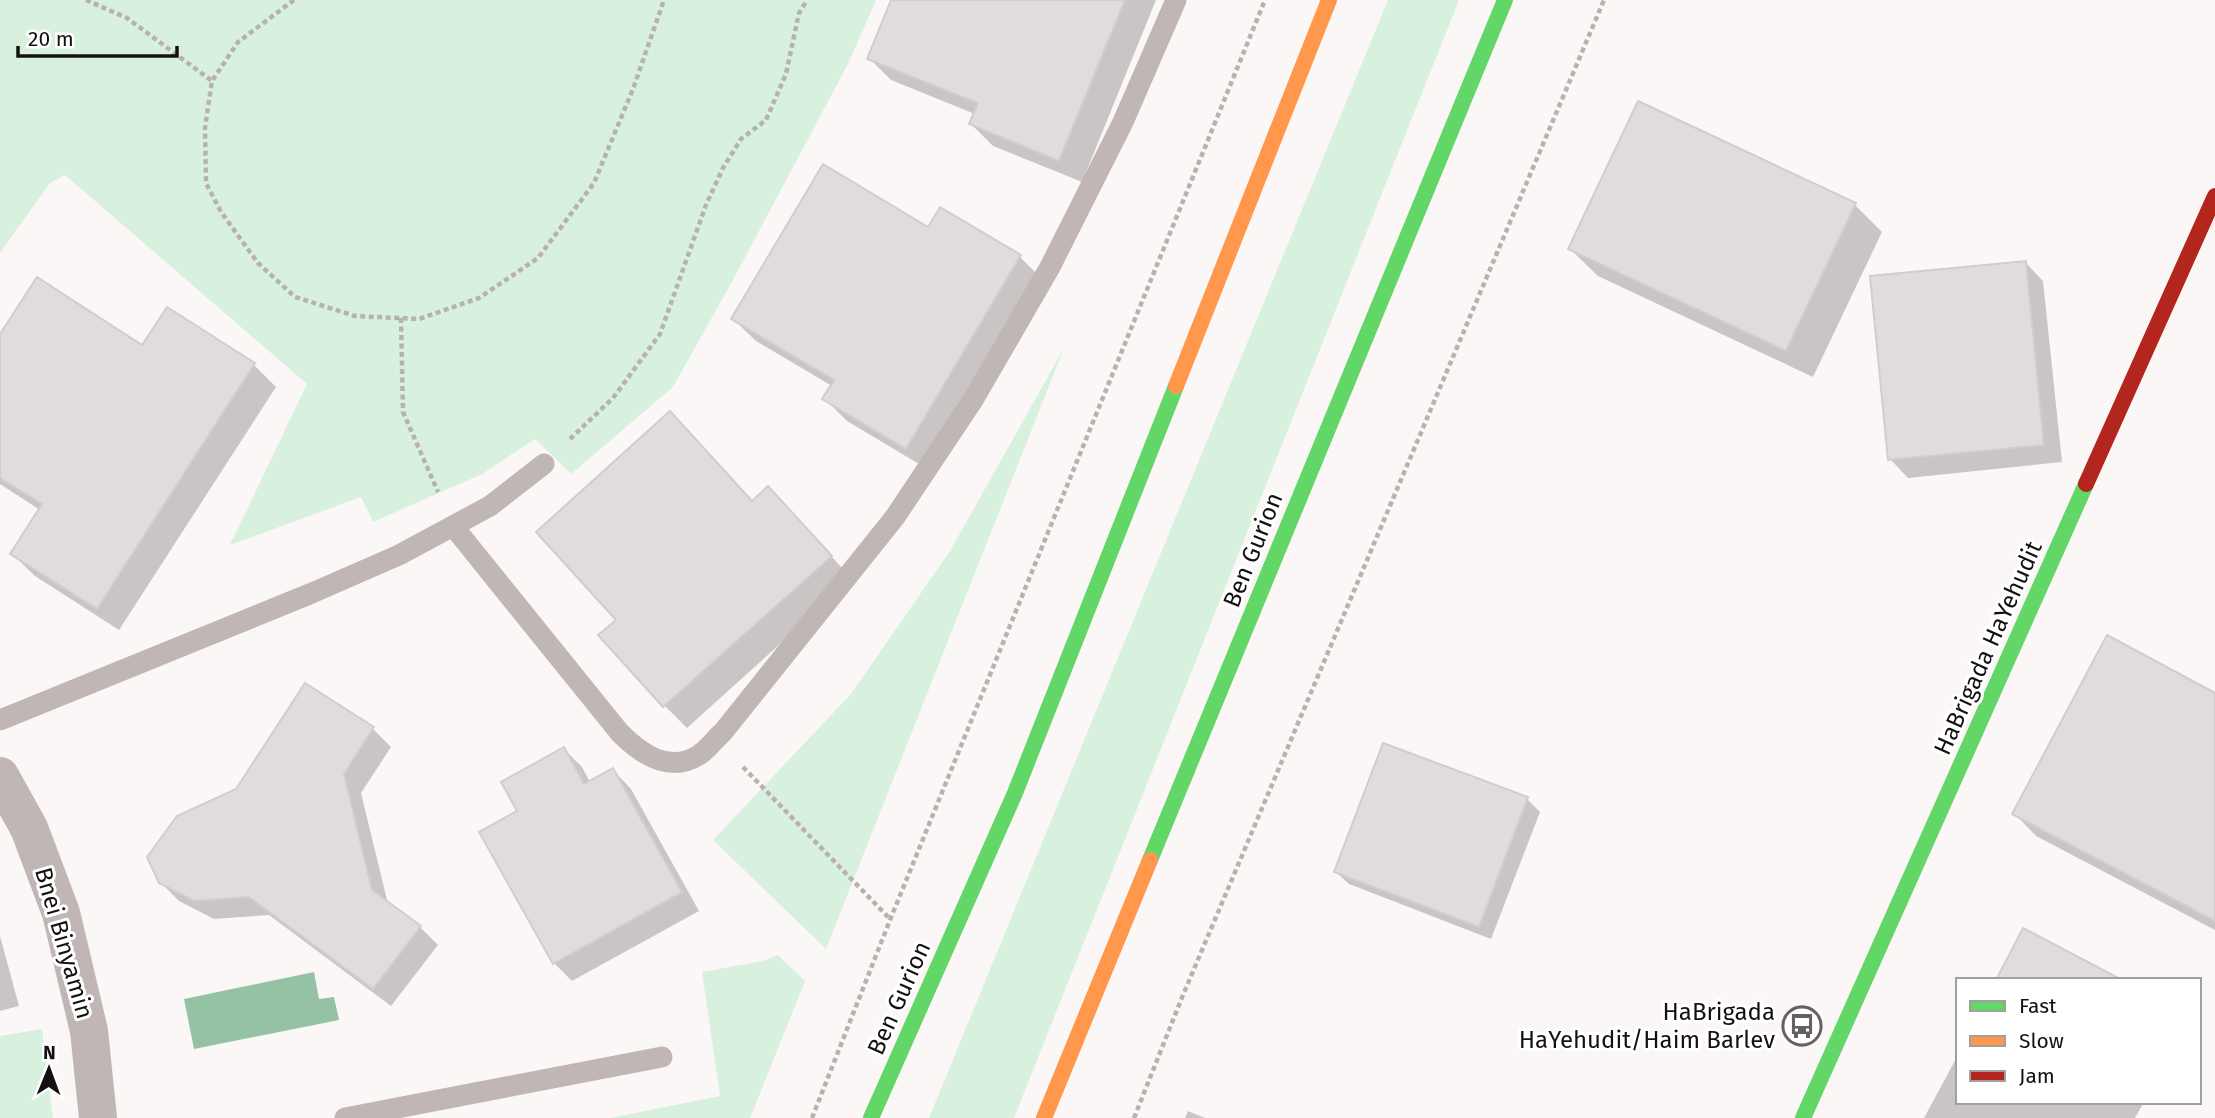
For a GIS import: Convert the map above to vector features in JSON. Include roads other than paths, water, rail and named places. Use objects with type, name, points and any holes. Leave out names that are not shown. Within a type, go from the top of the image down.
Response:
[{"type":"main road","name":"Ben Gurion","points":[[871,1118],[1015,793],[1329,0]]},
{"type":"main road","name":"Ben Gurion","points":[[1044,1118],[1504,0]]},
{"type":"main road","name":"HaBrigada HaYehudit","points":[[1803,1118],[2215,196]]},
{"type":"street","name":"Bnei Binyamin","points":[[0,776],[29,828],[61,913],[89,1031],[98,1118]]},
{"type":"lane","points":[[453,526],[620,733],[636,749],[657,761],[679,763],[699,755],[716,738],[895,517],[973,400],[1050,267],[1123,122],[1176,0]]},
{"type":"lane","points":[[0,720],[399,555],[490,506],[544,464]]},
{"type":"lane","points":[[345,1118],[662,1057]]},
{"type":"place","name":"HaBrigada HaYehudit/Haim Barlev","points":[[1802,1026]]}]
